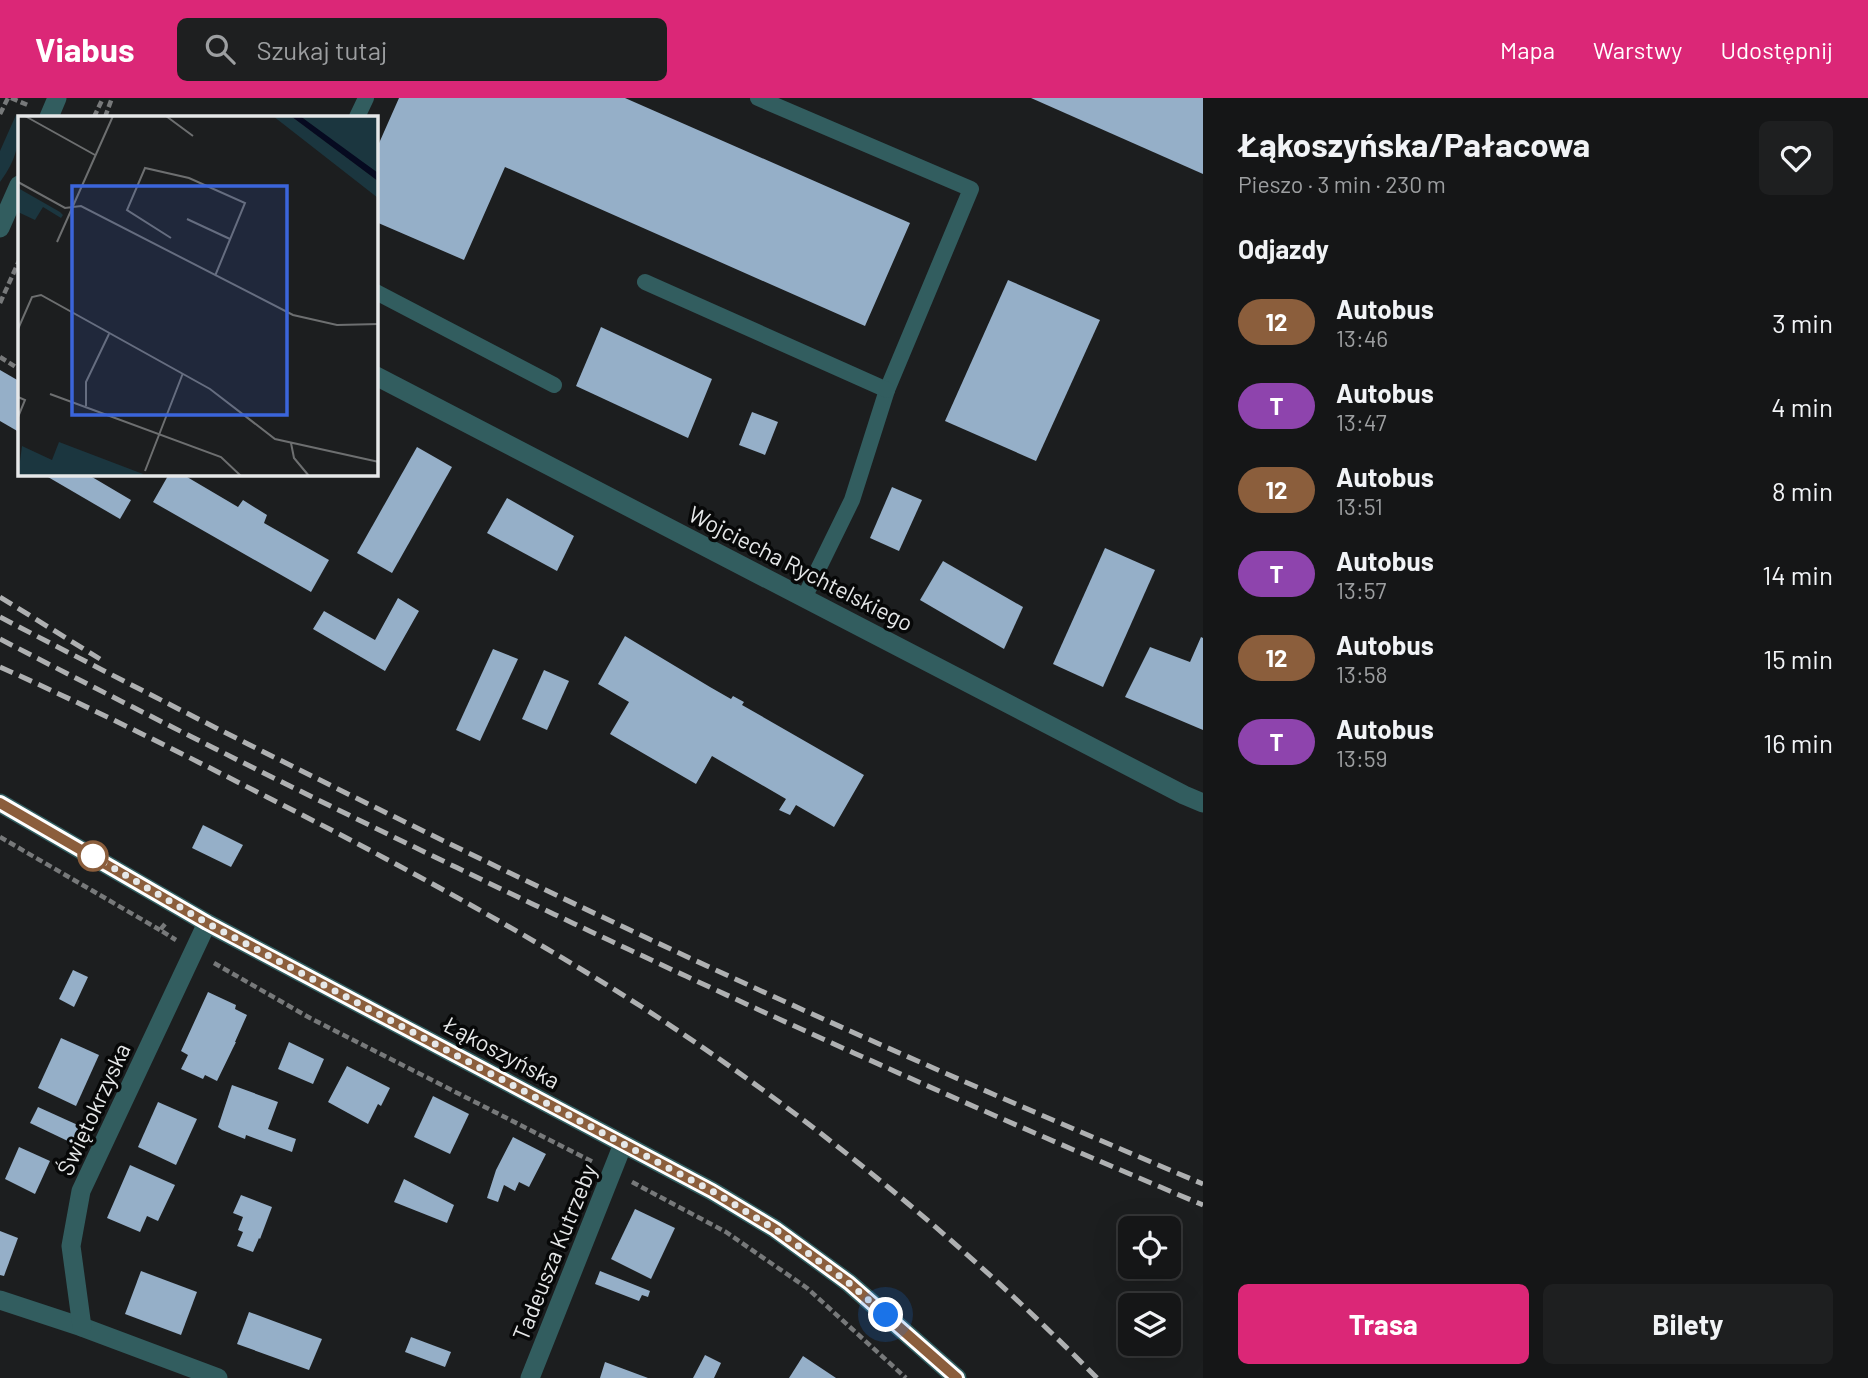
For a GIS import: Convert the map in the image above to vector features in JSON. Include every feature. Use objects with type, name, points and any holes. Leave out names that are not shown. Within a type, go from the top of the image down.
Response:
[{"type":"street","points":[[49,116],[57,98]]},
{"type":"street","points":[[0,228],[18,187]]},
{"type":"street","name":"Wojciecha Rychtelskiego","points":[[378,377],[1203,803]]},
{"type":"street","name":"Łąkoszyńska","points":[[0,803],[207,923],[712,1191],[775,1229],[849,1283],[957,1378]]},
{"type":"street","name":"Świętokrzyska","points":[[82,1327],[71,1246],[81,1191],[207,923]]},
{"type":"street","name":"Tadeusza Kutrzeby","points":[[530,1378],[623,1144]]},
{"type":"street","points":[[0,1300],[82,1327],[218,1378]]},
{"type":"lane","points":[[357,116],[366,98]]},
{"type":"lane","points":[[758,98],[971,190],[887,390],[852,499],[804,598]]},
{"type":"lane","points":[[645,282],[887,390]]},
{"type":"lane","points":[[378,293],[554,385]]},
{"type":"path","points":[[0,114],[8,98]]},
{"type":"path","points":[[94,116],[103,98]]},
{"type":"path","points":[[104,116],[112,98]]},
{"type":"path","points":[[0,303],[18,263]]},
{"type":"path","points":[[0,357],[18,368]]},
{"type":"path","points":[[0,837],[310,1018],[726,1232],[807,1288],[905,1378]]},
{"type":"path","points":[[160,930],[176,904]]},
{"type":"shaded area","points":[[16,115],[24,116],[18,116],[16,151],[0,182],[0,151]]},
{"type":"building","points":[[399,98],[625,98],[910,223],[865,326],[505,167],[464,260],[378,223],[378,145]]},
{"type":"building","points":[[1031,98],[1203,98],[1203,174]]},
{"type":"building","points":[[1008,280],[1100,320],[1036,461],[945,421]]},
{"type":"building","points":[[601,327],[712,379],[688,438],[576,386]]},
{"type":"building","points":[[0,370],[18,380],[18,431],[0,421]]},
{"type":"building","points":[[752,412],[778,422],[765,455],[739,445]]},
{"type":"building","points":[[417,447],[452,467],[392,573],[357,553]]},
{"type":"building","points":[[90,476],[131,500],[120,519],[48,477]]},
{"type":"building","points":[[168,476],[185,476],[238,507],[243,500],[267,515],[264,523],[329,560],[311,592],[153,502]]},
{"type":"building","points":[[892,487],[922,500],[899,551],[870,538]]},
{"type":"building","points":[[507,498],[574,536],[557,571],[487,533]]},
{"type":"building","points":[[1105,548],[1155,570],[1103,687],[1053,664]]},
{"type":"building","points":[[943,561],[1023,607],[1004,649],[920,600]]},
{"type":"building","points":[[398,598],[419,611],[385,671],[313,629],[324,611],[375,640]]},
{"type":"building","points":[[625,636],[731,699],[733,696],[744,702],[742,705],[864,775],[834,827],[796,805],[790,815],[779,810],[786,799],[712,756],[696,784],[610,734],[629,702],[598,684]]},
{"type":"building","points":[[1201,637],[1203,730],[1125,697],[1150,647],[1190,662]]},
{"type":"building","points":[[493,649],[518,659],[480,741],[456,730]]},
{"type":"building","points":[[544,670],[569,681],[547,730],[522,719]]},
{"type":"building","points":[[203,825],[243,845],[231,867],[192,848]]},
{"type":"building","points":[[73,970],[88,977],[74,1007],[59,999]]},
{"type":"building","points":[[208,992],[236,1005],[235,1009],[247,1015],[217,1081],[205,1075],[203,1079],[181,1069],[188,1055],[181,1051]]},
{"type":"building","points":[[61,1038],[99,1055],[76,1106],[38,1088]]},
{"type":"building","points":[[289,1042],[324,1059],[313,1084],[278,1069]]},
{"type":"building","points":[[347,1066],[390,1088],[368,1124],[328,1102]]},
{"type":"building","points":[[232,1085],[278,1102],[268,1129],[296,1139],[292,1152],[246,1135],[245,1139],[218,1127]]},
{"type":"building","points":[[433,1096],[469,1114],[450,1154],[414,1137]]},
{"type":"building","points":[[158,1102],[197,1119],[176,1165],[138,1147]]},
{"type":"building","points":[[38,1107],[80,1126],[72,1143],[30,1123]]},
{"type":"building","points":[[513,1137],[546,1154],[529,1187],[519,1182],[515,1191],[504,1185],[498,1202],[487,1198],[496,1170]]},
{"type":"building","points":[[19,1147],[50,1161],[35,1194],[5,1179]]},
{"type":"building","points":[[130,1165],[175,1185],[158,1221],[147,1216],[140,1232],[107,1218]]},
{"type":"building","points":[[404,1179],[454,1205],[447,1223],[394,1202]]},
{"type":"building","points":[[241,1195],[272,1207],[253,1252],[237,1246],[243,1232],[238,1230],[243,1217],[233,1213]]},
{"type":"building","points":[[635,1209],[675,1228],[651,1279],[611,1259]]},
{"type":"building","points":[[0,1231],[18,1238],[4,1276],[0,1275]]},
{"type":"building","points":[[141,1271],[197,1292],[181,1335],[125,1314]]},
{"type":"building","points":[[600,1271],[650,1291],[648,1297],[642,1295],[639,1301],[595,1284]]},
{"type":"building","points":[[249,1312],[322,1339],[309,1370],[237,1344]]},
{"type":"building","points":[[411,1337],[451,1352],[445,1367],[405,1352]]},
{"type":"building","points":[[705,1355],[721,1363],[714,1378],[693,1378]]},
{"type":"building","points":[[803,1356],[836,1378],[789,1378]]},
{"type":"building","points":[[605,1362],[648,1378],[600,1378]]},
{"type":"railway","points":[[0,597],[100,659]]},
{"type":"railway","points":[[0,617],[322,781],[647,938],[924,1064],[1203,1184]]},
{"type":"railway","points":[[0,639],[297,789],[596,934],[898,1073],[1203,1205]]},
{"type":"railway","points":[[0,667],[134,730],[363,846],[504,924],[642,1007],[763,1090],[880,1180],[991,1276],[1097,1378]]},
{"type":"bus line","name":"12","points":[[0,803],[207,923],[712,1191],[775,1229],[849,1283],[957,1378]]},
{"type":"route","points":[[93,856],[207,923],[712,1191],[775,1229],[849,1283],[886,1315]]}]
